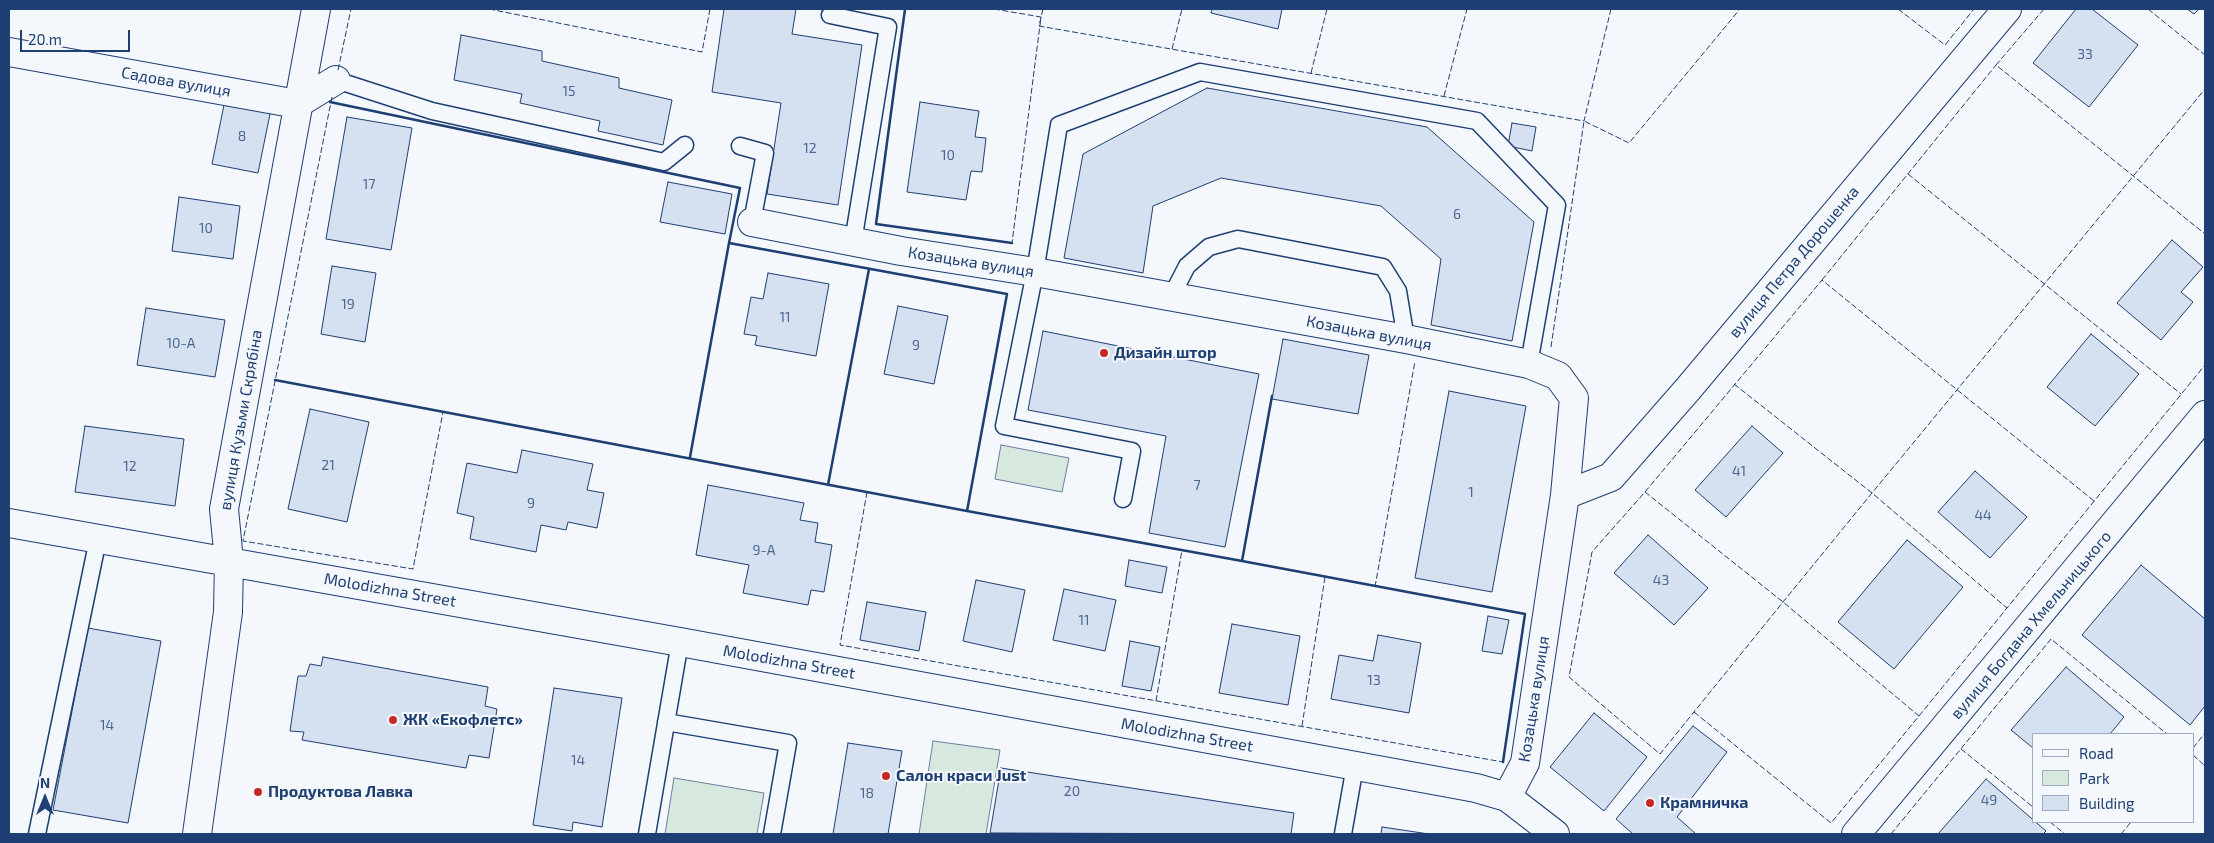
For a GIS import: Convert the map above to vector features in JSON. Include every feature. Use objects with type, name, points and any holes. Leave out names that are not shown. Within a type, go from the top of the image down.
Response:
[{"type":"street","name":"вулиця Кузьми Скрябіна","points":[[197,834],[228,612],[229,562],[224,509],[316,9]]},
{"type":"street","name":"вулиця Петра Дорошенка","points":[[1565,495],[1611,477],[1688,389],[2007,9]]},
{"type":"street","name":"Садова вулиця","points":[[9,52],[297,104]]},
{"type":"street","points":[[297,104],[336,80]]},
{"type":"street","name":"Козацька вулиця","points":[[752,222],[853,242],[1035,272],[1406,339],[1529,364],[1558,376],[1574,398],[1565,495],[1525,764],[1507,797]]},
{"type":"street","name":"вулиця Богдана Хмельницького","points":[[1856,834],[2205,415]]},
{"type":"street","name":"Molodizhna Street","points":[[9,523],[680,642],[1476,788],[1507,797],[1555,834]]},
{"type":"lane","points":[[830,15],[888,27],[853,242]]},
{"type":"lane","points":[[1123,500],[1132,451],[1004,426],[1035,272],[1059,125],[1200,72],[1477,121],[1557,205],[1529,364]]},
{"type":"lane","points":[[336,80],[432,111],[664,162],[685,145]]},
{"type":"lane","points":[[740,146],[765,153],[752,222]]},
{"type":"lane","points":[[1171,297],[1187,266],[1209,246],[1238,238],[1383,267],[1398,291],[1406,339]]},
{"type":"lane","points":[[37,834],[98,539]]},
{"type":"lane","points":[[647,834],[680,642]]},
{"type":"lane","points":[[666,722],[788,743],[772,834]]},
{"type":"lane","points":[[1343,834],[1355,766]]},
{"type":"green space","points":[[1001,445],[1069,458],[1062,492],[995,479]]},
{"type":"green space","points":[[933,741],[1000,750],[986,834],[919,834]]},
{"type":"green space","points":[[674,778],[764,793],[757,834],[665,834]]},
{"type":"building","points":[[724,9],[796,9],[792,34],[862,45],[838,205],[767,194],[781,103],[712,92]]},
{"type":"building","points":[[1212,9],[1282,9],[1278,29],[1211,13]]},
{"type":"building","points":[[2076,9],[2092,9],[2138,45],[2089,107],[2033,63]]},
{"type":"building","points":[[2187,9],[2199,9],[2194,14]]},
{"type":"building","points":[[461,35],[542,51],[542,61],[619,78],[619,88],[672,100],[663,145],[598,131],[600,121],[520,103],[522,94],[454,80]]},
{"type":"building","points":[[1207,88],[1427,127],[1534,222],[1512,341],[1431,325],[1441,259],[1381,206],[1221,178],[1153,206],[1143,273],[1064,258],[1083,154]]},
{"type":"building","points":[[225,100],[271,109],[258,173],[212,164]]},
{"type":"building","points":[[920,102],[979,111],[975,137],[986,138],[982,172],[971,171],[966,200],[907,192]]},
{"type":"building","points":[[347,117],[412,128],[391,250],[326,239]]},
{"type":"building","points":[[1512,123],[1536,127],[1532,151],[1508,146]]},
{"type":"building","points":[[668,182],[732,194],[725,234],[660,222]]},
{"type":"building","points":[[179,197],[240,206],[233,259],[172,251]]},
{"type":"building","points":[[2172,240],[2203,267],[2181,292],[2193,302],[2161,340],[2117,303]]},
{"type":"building","points":[[332,266],[376,273],[365,342],[321,334]]},
{"type":"building","points":[[768,273],[829,284],[816,356],[755,345],[757,336],[744,334],[751,297],[763,299]]},
{"type":"building","points":[[898,306],[948,316],[934,384],[884,374]]},
{"type":"building","points":[[146,308],[225,320],[215,377],[137,365]]},
{"type":"building","points":[[1043,331],[1259,374],[1225,547],[1149,533],[1166,436],[1028,410]]},
{"type":"building","points":[[2091,334],[2139,374],[2095,426],[2047,387]]},
{"type":"building","points":[[1283,339],[1369,355],[1358,414],[1272,399]]},
{"type":"building","points":[[1449,391],[1526,406],[1492,592],[1415,578]]},
{"type":"building","points":[[310,409],[369,422],[347,522],[288,509]]},
{"type":"building","points":[[85,426],[184,439],[175,506],[75,492]]},
{"type":"building","points":[[1752,426],[1783,453],[1726,517],[1695,490]]},
{"type":"building","points":[[522,450],[593,464],[587,490],[604,493],[597,528],[568,522],[566,530],[541,525],[536,552],[470,539],[474,517],[457,513],[467,463],[517,473]]},
{"type":"building","points":[[1975,471],[2027,517],[1990,558],[1938,512]]},
{"type":"building","points":[[708,485],[804,503],[800,520],[818,523],[815,542],[832,545],[824,592],[811,590],[808,605],[743,593],[749,565],[696,555]]},
{"type":"building","points":[[1648,535],[1708,588],[1674,625],[1614,573]]},
{"type":"building","points":[[1907,540],[1963,587],[1894,669],[1838,622]]},
{"type":"building","points":[[1129,560],[1167,567],[1162,593],[1125,586]]},
{"type":"building","points":[[2141,565],[2205,619],[2205,706],[2190,725],[2082,635]]},
{"type":"building","points":[[976,580],[1025,590],[1012,652],[963,641]]},
{"type":"building","points":[[1064,589],[1116,600],[1105,651],[1053,640]]},
{"type":"building","points":[[867,602],[926,612],[919,651],[860,640]]},
{"type":"building","points":[[1488,616],[1509,620],[1502,654],[1482,651]]},
{"type":"building","points":[[1232,624],[1300,636],[1288,705],[1219,693]]},
{"type":"building","points":[[88,628],[161,641],[128,823],[53,810]]},
{"type":"building","points":[[1378,635],[1421,643],[1409,713],[1331,699],[1339,655],[1373,661]]},
{"type":"building","points":[[1130,641],[1160,647],[1151,691],[1122,686]]},
{"type":"building","name":"ЖК «Екофлетс»","points":[[323,657],[488,687],[485,706],[497,709],[489,758],[469,755],[466,768],[302,740],[304,732],[290,731],[298,676],[306,676],[310,664],[321,666]]},
{"type":"building","points":[[2066,667],[2124,717],[2111,733],[2032,733],[2032,747],[2011,730]]},
{"type":"building","points":[[554,688],[622,698],[602,827],[573,822],[572,831],[533,825]]},
{"type":"building","points":[[1594,713],[1647,757],[1604,811],[1550,767]]},
{"type":"building","points":[[1693,726],[1727,752],[1677,817],[1696,834],[1633,834],[1616,819]]},
{"type":"building","points":[[848,743],[902,751],[888,834],[833,834]]},
{"type":"building","points":[[1001,768],[1294,813],[1291,834],[990,833]]},
{"type":"building","points":[[1986,779],[2032,819],[2032,823],[2037,823],[2046,831],[2043,834],[1938,834]]},
{"type":"building","points":[[1382,827],[1429,834],[1381,834]]},
{"type":"fence","points":[[338,70],[351,9]]},
{"type":"fence","points":[[489,9],[702,52],[710,9]]},
{"type":"fence","points":[[994,9],[1041,17],[1012,243]]},
{"type":"fence","points":[[1043,9],[1039,26],[1584,121],[1611,9]]},
{"type":"fence","points":[[1172,49],[1182,9]]},
{"type":"fence","points":[[1311,73],[1327,9]]},
{"type":"fence","points":[[1444,96],[1467,9]]},
{"type":"fence","points":[[1551,347],[1584,121],[1629,143],[1740,9]]},
{"type":"fence","points":[[1898,9],[1945,45],[1974,9]]},
{"type":"fence","points":[[2044,9],[1996,65],[2205,234]]},
{"type":"fence","points":[[2148,9],[2205,55]]},
{"type":"fence","points":[[1822,280],[1996,65]]},
{"type":"fence","points":[[1694,712],[1831,823],[1919,716],[1783,602],[1645,492],[1592,552],[1569,677],[1660,754],[1783,602],[1872,493],[2205,89]]},
{"type":"fence","points":[[332,97],[243,541],[413,569],[443,412]]},
{"type":"fence","points":[[1908,174],[2181,394]]},
{"type":"fence","points":[[1645,492],[1822,280],[2094,501]]},
{"type":"fence","points":[[1375,587],[1415,361]]},
{"type":"fence","points":[[1919,716],[2205,365]]},
{"type":"fence","points":[[1734,384],[1872,493],[2007,608]]},
{"type":"fence","points":[[867,492],[840,645],[1503,762]]},
{"type":"fence","points":[[1156,701],[1182,550]]},
{"type":"fence","points":[[1302,726],[1325,577]]},
{"type":"fence","points":[[1891,834],[2051,639],[2166,733]]},
{"type":"fence","points":[[2194,747],[2205,733]]},
{"type":"fence","points":[[1961,749],[2032,806]]},
{"type":"fence","points":[[2194,756],[2205,766]]},
{"type":"fence","points":[[2051,823],[2065,834]]},
{"type":"fence","points":[[2121,834],[2130,823]]},
{"type":"wall","points":[[905,9],[876,224],[1012,243]]},
{"type":"wall","points":[[330,102],[740,188],[729,243]]},
{"type":"wall","points":[[275,380],[967,511],[1007,294],[729,243],[690,457]]},
{"type":"wall","points":[[828,485],[869,269]]},
{"type":"wall","points":[[967,511],[1242,561],[1272,396]]},
{"type":"wall","points":[[1242,561],[1525,614],[1503,762]]},
{"type":"place","name":"Дизайн штор","points":[[1104,353]]},
{"type":"place","name":"ЖК «Екофлетс»","points":[[393,720]]},
{"type":"place","name":"Салон краси Just","points":[[886,776]]},
{"type":"place","name":"Продуктова Лавка","points":[[258,792]]},
{"type":"place","name":"Крамничка","points":[[1650,803]]}]
